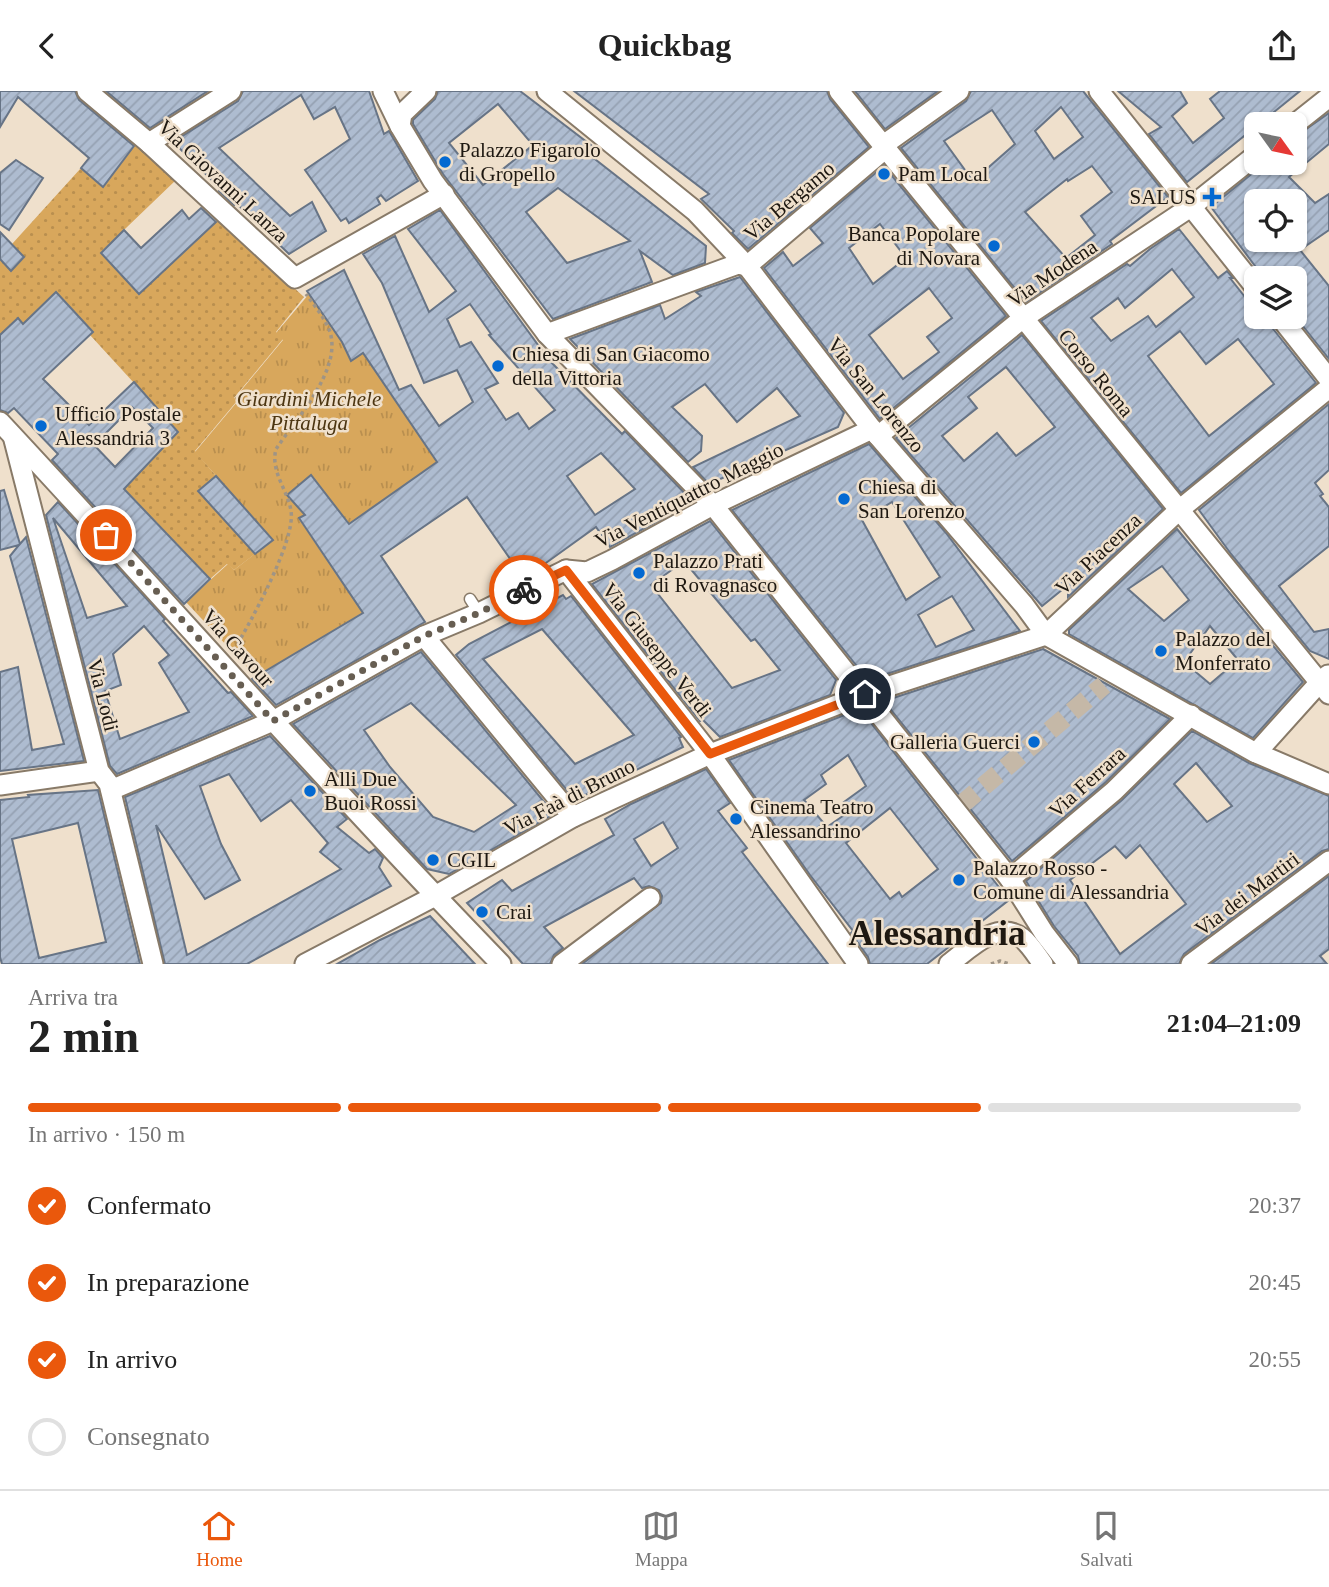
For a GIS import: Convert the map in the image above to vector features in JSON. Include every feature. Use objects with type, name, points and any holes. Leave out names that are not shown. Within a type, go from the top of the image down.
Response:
[{"type":"street","name":"Via Giovanni Lanza","points":[[88,91],[149,143],[295,278]]},
{"type":"street","points":[[149,143],[231,91]]},
{"type":"street","points":[[383,91],[400,126],[444,194],[547,334],[713,505],[1010,879],[1044,933],[1068,964]]},
{"type":"street","points":[[400,126],[402,114],[426,91]]},
{"type":"street","name":"Via San Lorenzo","points":[[547,91],[695,211],[747,266],[875,433],[1024,605],[1046,635],[1255,752],[1329,784]]},
{"type":"street","name":"Corso Roma","points":[[838,91],[1179,510],[1326,683]]},
{"type":"street","name":"Via Bergamo","points":[[547,334],[738,264],[747,266],[887,148],[889,141],[959,91]]},
{"type":"street","points":[[1099,91],[1244,273]]},
{"type":"street","points":[[1307,114],[1329,97]]},
{"type":"street","name":"Via Modena","points":[[875,433],[1022,319],[1192,206],[1244,165]]},
{"type":"street","points":[[295,278],[444,194]]},
{"type":"street","points":[[1289,329],[1329,379]]},
{"type":"street","name":"Via Piacenza","points":[[865,694],[1046,635],[1179,510],[1329,388]]},
{"type":"street","name":"Via Cavour","points":[[6,429],[144,575],[220,663],[435,897],[501,964]]},
{"type":"street","name":"Via Lodi","points":[[6,429],[99,771],[111,790],[153,964]]},
{"type":"street","name":"Via Ventiquattro Maggio","points":[[111,790],[273,721],[474,606],[566,570],[587,572],[713,505],[875,433]]},
{"type":"street","name":"Via Giuseppe Verdi","points":[[566,570],[710,754],[858,964]]},
{"type":"street","points":[[424,636],[572,817]]},
{"type":"street","points":[[1255,752],[1326,683]]},
{"type":"street","name":"Via Faà di Bruno","points":[[305,964],[435,897],[572,817],[710,754],[865,694]]},
{"type":"street","name":"Via Ferrara","points":[[1010,879],[1114,791],[1191,715]]},
{"type":"street","points":[[0,785],[99,771]]},
{"type":"street","name":"Via dei Martiri","points":[[1191,964],[1329,861]]},
{"type":"street","points":[[562,964],[650,898]]},
{"type":"street","points":[[948,964],[989,935],[1005,932],[1023,938],[1043,964]]},
{"type":"path","points":[[220,663],[233,652],[274,574],[292,513],[278,474],[275,450],[321,383],[330,358],[332,341],[328,328],[295,278]]},
{"type":"path","points":[[991,964],[1000,961],[1009,964]]},
{"type":"green space","points":[[136,144],[176,180],[101,252],[139,293],[219,219],[304,297],[276,332],[283,339],[234,398],[237,401],[195,451],[216,476],[199,491],[255,554],[234,570],[227,564],[210,579],[124,489],[178,431],[90,335],[93,332],[56,292],[23,324],[17,318],[0,335],[0,259],[11,270],[24,258],[12,244],[81,168],[103,187]]},
{"type":"green space","name":"Giardini Michele Pittaluga","points":[[309,294],[342,342],[350,360],[363,353],[437,462],[349,524],[311,475],[287,495],[305,515],[299,519],[363,613],[256,677],[186,602],[228,564],[234,570],[273,540],[195,452],[237,402],[234,399],[283,340],[276,333]]},
{"type":"building","points":[[0,91],[75,91],[79,100],[134,146],[103,187],[81,168],[89,158],[18,97],[0,127]]},
{"type":"building","points":[[106,91],[208,91],[150,128]]},
{"type":"building","points":[[243,91],[369,91],[384,134],[389,131],[418,181],[386,201],[381,195],[377,198],[380,204],[349,223],[346,218],[341,221],[305,170],[350,139],[335,107],[314,119],[301,95],[219,148],[290,216],[312,202],[326,231],[289,254],[236,203],[234,205],[219,191],[221,189],[173,142],[238,101]]},
{"type":"building","points":[[438,91],[520,91],[596,149],[591,156],[706,246],[705,263],[673,275],[640,251],[652,282],[553,319],[443,174],[413,124],[413,120],[435,99]],"holes":[[[498,104],[533,145],[483,185],[449,143]],[[558,188],[630,241],[567,263],[526,212]]]},
{"type":"building","points":[[574,91],[827,91],[830,99],[869,147],[748,249],[732,233],[734,231],[701,199],[709,194]]},
{"type":"building","points":[[855,91],[938,91],[885,129]]},
{"type":"building","points":[[971,91],[1083,91],[1168,197],[1110,241],[1112,244],[1026,302],[901,148],[966,101]],"holes":[[[1061,107],[1083,137],[1054,159],[1035,131]],[[992,110],[1015,144],[973,181],[944,141]],[[1092,166],[1112,192],[1081,216],[1095,235],[1066,258],[1025,212],[1067,179],[1068,181]]]},
{"type":"building","points":[[1118,91],[1180,91],[1187,103],[1172,116],[1193,143],[1224,118],[1210,99],[1220,91],[1300,91],[1274,112],[1244,112],[1244,136],[1187,182],[1149,134],[1161,127]]},
{"type":"building","points":[[1329,113],[1329,144],[1307,162],[1307,129]]},
{"type":"building","points":[[16,160],[43,178],[9,230],[0,224],[0,173]]},
{"type":"building","points":[[884,166],[1006,316],[880,419],[764,268],[783,252],[793,266],[823,243],[810,228]],"holes":[[[880,224],[906,258],[873,284],[849,248]],[[929,288],[952,318],[927,337],[939,352],[903,379],[869,335]]]},
{"type":"building","points":[[1250,175],[1291,175],[1289,177],[1301,189],[1244,189],[1244,251],[1211,207]]},
{"type":"building","points":[[1329,194],[1329,230],[1307,245],[1307,195],[1315,203]]},
{"type":"building","points":[[201,208],[216,222],[139,294],[101,253],[124,230],[141,248],[182,210],[189,219]]},
{"type":"building","points":[[440,210],[549,360],[622,434],[625,431],[693,502],[610,547],[596,527],[532,573],[527,573],[505,586],[497,575],[513,563],[467,497],[381,556],[425,622],[276,705],[252,679],[363,613],[299,518],[305,515],[287,495],[311,475],[349,524],[437,462],[363,353],[351,361],[342,342],[307,291],[344,270],[399,390],[411,385],[439,426],[473,402],[457,370],[424,383],[382,283],[363,254],[395,236],[429,312],[456,291],[408,229]],"holes":[[[470,304],[491,334],[489,335],[555,410],[529,429],[518,413],[506,420],[485,389],[498,383],[471,342],[460,347],[447,319]],[[601,453],[635,489],[595,515],[567,476]]]},
{"type":"building","points":[[1179,229],[1218,278],[1227,271],[1233,278],[1230,278],[1244,296],[1244,329],[1273,329],[1316,383],[1181,493],[1041,321],[1127,264],[1130,266]],"holes":[[[1172,269],[1194,297],[1156,327],[1148,316],[1111,341],[1091,318],[1118,298],[1125,308]],[[1180,331],[1206,364],[1238,339],[1274,384],[1209,436],[1148,356]]]},
{"type":"building","points":[[0,232],[24,257],[11,271],[0,259]]},
{"type":"building","points":[[1245,252],[1302,252],[1329,286],[1329,359],[1305,329],[1307,266],[1255,266]]},
{"type":"building","points":[[740,277],[844,413],[838,427],[709,484],[693,467],[800,416],[777,388],[737,422],[705,384],[672,407],[702,436],[701,451],[688,462],[570,339],[660,305],[665,319],[701,296],[696,292]]},
{"type":"building","points":[[56,292],[93,332],[43,379],[89,425],[134,382],[178,432],[124,489],[210,579],[184,604],[52,460],[58,454],[14,408],[8,413],[0,410],[0,335],[18,318],[23,324]],"holes":[[[132,407],[153,428],[115,467],[94,445]]]},
{"type":"building","points":[[1022,335],[1163,509],[1068,597],[1068,585],[1042,606],[896,438]],"holes":[[[1006,367],[1055,427],[1016,456],[997,433],[964,461],[942,436],[977,408],[968,397]]]},
{"type":"building","points":[[1329,404],[1329,470],[1315,483],[1323,494],[1320,496],[1329,507],[1329,546],[1279,586],[1314,632],[1329,629],[1329,659],[1310,651],[1199,510]]},
{"type":"building","points":[[869,444],[946,533],[1020,631],[868,680],[732,510]],"holes":[[[892,502],[940,577],[906,600],[862,520]],[[952,596],[974,630],[936,647],[918,615]]]},
{"type":"building","points":[[216,476],[273,540],[255,554],[198,491]]},
{"type":"building","points":[[4,490],[20,544],[26,537],[84,761],[0,771],[0,672],[18,667],[32,750],[64,744],[10,556],[19,545],[0,550],[0,491]]},
{"type":"building","points":[[58,502],[165,619],[163,621],[228,693],[231,692],[253,716],[117,774],[110,766],[46,515]],"holes":[[[53,518],[127,606],[87,618]],[[144,626],[169,655],[159,663],[189,712],[120,739],[105,691],[121,685],[113,654]]]},
{"type":"building","points":[[710,521],[836,680],[830,695],[720,737],[702,719],[700,721],[592,584]],"holes":[[[684,561],[751,641],[755,639],[780,670],[732,688],[651,585]]]},
{"type":"building","points":[[1177,529],[1303,682],[1253,738],[1069,634],[1069,630]],"holes":[[[1162,566],[1189,600],[1164,621],[1128,589]],[[1210,626],[1238,660],[1210,684],[1184,662]]]},
{"type":"building","points":[[563,595],[566,599],[571,596],[681,737],[679,738],[683,747],[575,800],[456,655],[469,644]],"holes":[[[542,629],[634,735],[575,764],[483,659]]]},
{"type":"building","points":[[1043,649],[1170,719],[1106,782],[1012,861],[884,701]]},
{"type":"building","points":[[421,652],[554,814],[449,874],[427,869],[293,724]],"holes":[[[411,703],[516,805],[474,832],[433,817],[390,767],[364,730]]]},
{"type":"building","name":"Palazzo Rosso - Comune di Alessandria","points":[[860,709],[1009,900],[927,964],[870,964],[851,933],[853,931],[729,760]],"holes":[[[848,755],[866,786],[844,802],[850,811],[827,827],[804,800],[826,784],[821,775]],[[890,808],[938,869],[902,897],[899,892],[890,899],[846,843]]]},
{"type":"building","points":[[1192,731],[1249,763],[1329,796],[1329,849],[1322,851],[1184,954],[1179,964],[1080,964],[1078,956],[1054,926],[1026,881],[1122,800]],"holes":[[[1196,763],[1232,806],[1207,822],[1174,784]],[[1140,845],[1186,904],[1120,954],[1070,880],[1115,846],[1126,858]]]},
{"type":"building","points":[[270,736],[347,819],[337,827],[369,853],[375,849],[383,858],[379,867],[391,886],[247,964],[165,964],[125,797]],"holes":[[[229,774],[261,821],[291,800],[328,843],[320,852],[341,869],[187,955],[156,825],[205,899],[240,880],[221,844],[200,786]]]},
{"type":"building","points":[[706,769],[730,803],[718,811],[747,848],[742,852],[828,964],[582,964],[661,903],[659,890],[649,886],[642,888],[634,878],[544,927],[563,948],[554,955],[550,964],[523,964],[467,903],[502,880],[512,891],[614,835],[605,819]],"holes":[[[663,822],[678,848],[651,866],[634,839]]]},
{"type":"building","points":[[98,790],[140,964],[2,964],[0,800],[29,797],[28,795]],"holes":[[[78,823],[106,942],[39,958],[12,839]]]},
{"type":"building","points":[[1329,876],[1329,949],[1320,956],[1327,964],[1211,964]]},
{"type":"building","points":[[430,916],[475,964],[337,964],[380,940]]},
{"type":"tunnel","points":[[961,805],[1104,685]]},
{"type":"way so far","points":[[106,535],[273,721],[424,636],[524,590]]},
{"type":"place","name":"Palazzo Figarolo di Gropello","points":[[445,162]]},
{"type":"place","name":"Pam Local","points":[[884,174]]},
{"type":"place","name":"SALUS","points":[[1212,197]]},
{"type":"place","name":"Banca Popolare di Novara","points":[[994,246]]},
{"type":"place","name":"Chiesa di San Giacomo della Vittoria","points":[[498,366]]},
{"type":"place","name":"Ufficio Postale Alessandria 3","points":[[41,426]]},
{"type":"place","name":"Chiesa di San Lorenzo","points":[[844,499]]},
{"type":"place","name":"Palazzo Prati di Rovagnasco","points":[[639,573]]},
{"type":"place","name":"Palazzo del Monferrato","points":[[1161,651]]},
{"type":"place","name":"Galleria Guerci","points":[[1034,742]]},
{"type":"place","name":"Alli Due Buoi Rossi","points":[[310,791]]},
{"type":"place","name":"Cinema Teatro Alessandrino","points":[[736,819]]},
{"type":"place","name":"CGIL","points":[[433,860]]},
{"type":"place","name":"Palazzo Rosso - Comune di Alessandria","points":[[959,880]]},
{"type":"place","name":"Crai","points":[[482,912]]},
{"type":"district","name":"Alessandria","points":[[937,933]]},
{"type":"route","points":[[524,590],[566,570],[710,754],[865,694]]}]
